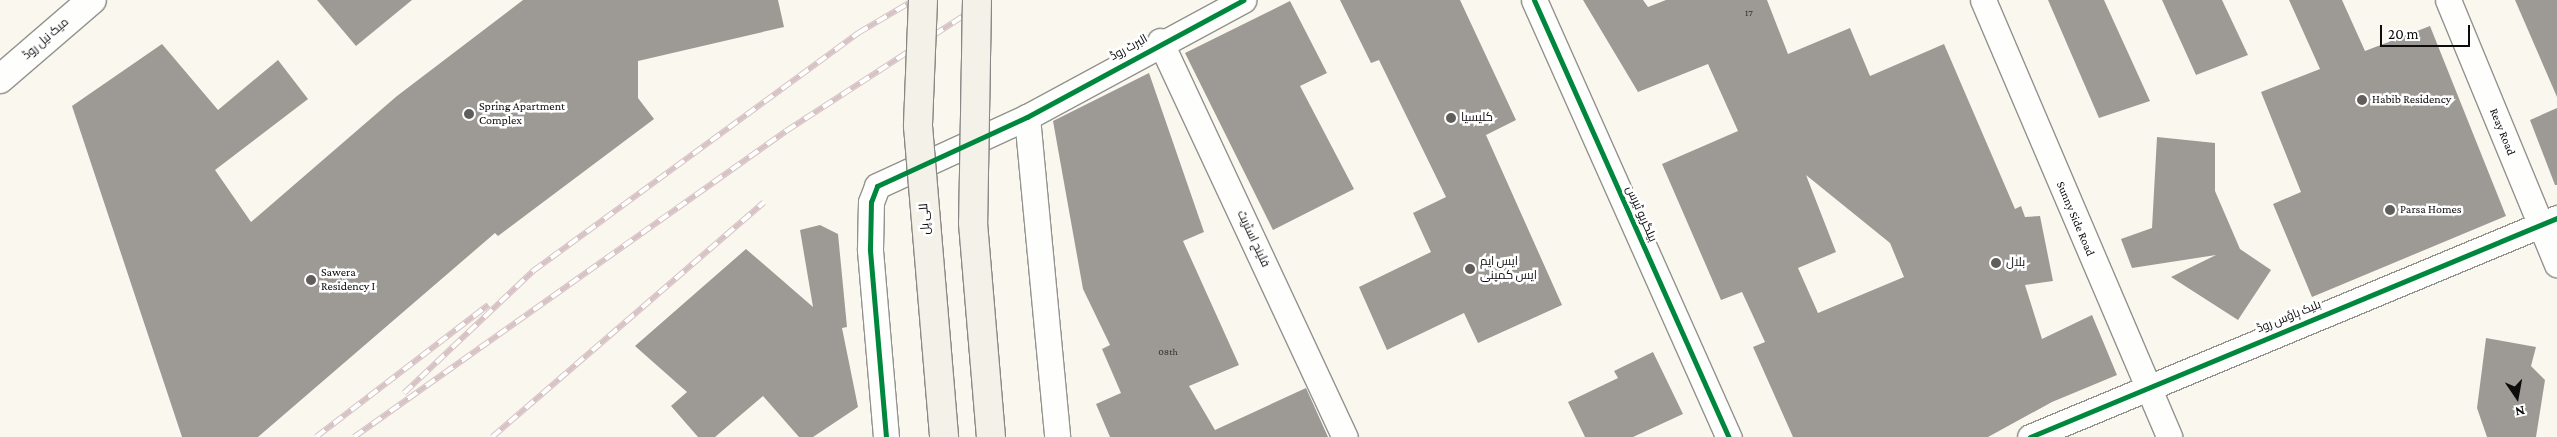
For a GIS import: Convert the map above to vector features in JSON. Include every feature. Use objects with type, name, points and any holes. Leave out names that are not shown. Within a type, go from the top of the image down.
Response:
[{"type":"main road","name":"للی پل","points":[[923,0],[918,126],[944,437]]},
{"type":"main road","points":[[978,0],[973,223],[991,437]]},
{"type":"street","name":"میک نیل روڈ","points":[[0,78],[92,0]]},
{"type":"street","name":"البرٹ روڈ","points":[[886,437],[870,249],[871,202],[877,186],[1027,117],[1160,41],[1242,0]]},
{"type":"street","name":"بیلگریو ٹیرس","points":[[1534,0],[1730,437]]},
{"type":"street","name":"Sunny Side Road","points":[[1982,0],[2169,437]]},
{"type":"street","name":"Reay Road","points":[[2448,0],[2549,222],[2557,264]]},
{"type":"street","name":"فلینچ اسٹریٹ","points":[[1160,41],[1345,437]]},
{"type":"street","points":[[1027,117],[1057,437]]},
{"type":"street","name":"بلیک ہاؤس روڈ","points":[[2030,437],[2549,222]]},
{"type":"building","points":[[317,0],[412,0],[356,46]]},
{"type":"building","points":[[523,0],[778,0],[784,27],[638,61],[638,98],[654,119],[498,236],[495,233],[258,437],[182,437],[72,106],[162,44],[218,110],[278,60],[308,99],[215,170],[251,222],[397,96]]},
{"type":"building","points":[[1340,0],[1460,0],[1516,120],[1486,135],[1562,305],[1478,343],[1464,313],[1387,350],[1359,287],[1431,252],[1413,213],[1446,197],[1379,60],[1371,63]]},
{"type":"building","points":[[1583,0],[1643,0],[1648,7],[1666,0],[1767,0],[1788,54],[1850,28],[1870,76],[1944,44],[2015,209],[2021,206],[2025,217],[2040,216],[2053,281],[2025,285],[2042,339],[2092,315],[2117,375],[2052,402],[1988,437],[1793,437],[1753,347],[1765,342],[1742,292],[1721,300],[1662,164],[1738,131],[1708,64],[1638,92]],"holes":[[[1806,175],[1890,243],[1904,277],[1818,313],[1798,268],[1836,252]]]},
{"type":"building","points":[[2048,0],[2104,0],[2150,101],[2099,118]]},
{"type":"building","points":[[2162,0],[2222,0],[2248,55],[2196,75]]},
{"type":"building","points":[[2289,0],[2342,0],[2365,51],[2430,26],[2506,216],[2312,297],[2273,204],[2301,192],[2261,92],[2320,69]]},
{"type":"building","points":[[2515,0],[2557,0],[2557,97]]},
{"type":"building","points":[[1290,1],[1327,73],[1300,86],[1354,189],[1273,230],[1185,53]]},
{"type":"building","points":[[1149,73],[1204,232],[1183,241],[1239,365],[1189,386],[1215,430],[1306,388],[1328,437],[1110,437],[1096,404],[1121,393],[1102,349],[1110,345],[1083,289],[1053,121]]},
{"type":"building","points":[[2557,108],[2557,185],[2555,185],[2530,120]]},
{"type":"building","points":[[2157,137],[2215,143],[2215,191],[2240,249],[2271,270],[2238,320],[2171,277],[2216,255],[2132,268],[2121,239],[2152,228]]},
{"type":"building","points":[[820,225],[838,234],[847,327],[842,328],[858,407],[813,437],[799,437],[763,396],[715,437],[698,437],[671,406],[687,392],[635,346],[746,249],[813,307],[800,230]]},
{"type":"building","points":[[2486,338],[2536,347],[2531,366],[2545,380],[2536,437],[2487,437],[2477,408]]},
{"type":"building","points":[[1653,352],[1683,414],[1633,437],[1585,437],[1568,402],[1618,378],[1614,371]]},
{"type":"railway","points":[[404,393],[533,271],[858,33],[914,0]]},
{"type":"railway","points":[[354,437],[786,131],[988,0]]},
{"type":"railway","points":[[492,437],[764,202]]},
{"type":"railway","points":[[316,437],[488,305]]},
{"type":"cycle path","points":[[886,437],[870,249],[871,202],[877,186],[1027,117],[1243,0]]},
{"type":"cycle path","points":[[1534,0],[1729,437]]},
{"type":"cycle path","points":[[2030,437],[2557,218]]},
{"type":"place","name":"Habib Residency","points":[[2362,100]]},
{"type":"place","name":"Spring Apartment Complex","points":[[469,114]]},
{"type":"place","name":"کلیسیا","points":[[1451,118]]},
{"type":"place","name":"Parsa Homes","points":[[2390,210]]},
{"type":"place","name":"بلال","points":[[1996,263]]},
{"type":"place","name":"ایس ایم ایس کمپنی","points":[[1470,269]]},
{"type":"place","name":"Sawera Residency I","points":[[311,280]]}]
